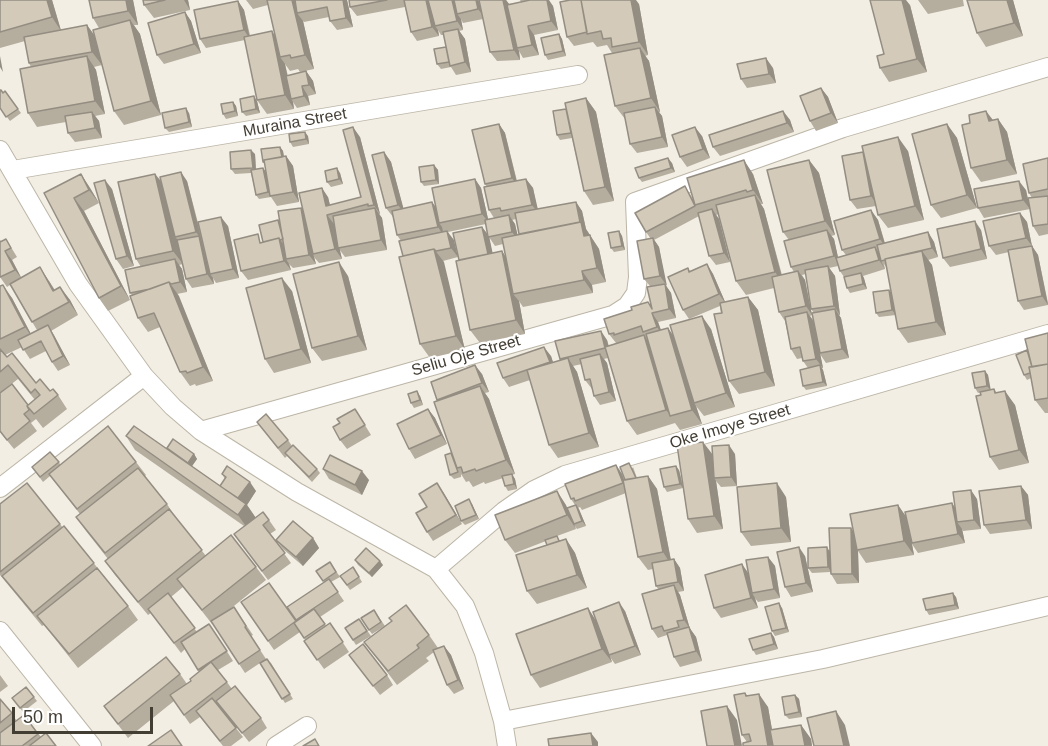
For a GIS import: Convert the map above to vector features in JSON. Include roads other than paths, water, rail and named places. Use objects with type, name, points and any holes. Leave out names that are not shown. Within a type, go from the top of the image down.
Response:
[{"type":"street","name":"Seliu Oje Street","points":[[201,431],[613,315],[627,306],[636,293],[638,277],[635,202],[843,128],[1048,67]]},
{"type":"street","name":"Muraina Street","points":[[12,170],[578,75]]},
{"type":"street","points":[[0,150],[78,284],[144,376],[173,407],[201,431],[297,492],[436,569],[465,606],[484,653],[503,721],[507,746]]},
{"type":"street","name":"Oke Imoye Street","points":[[436,569],[504,511],[534,490],[565,475],[1048,334]]},
{"type":"street","points":[[0,488],[144,376]]},
{"type":"street","points":[[503,721],[823,659],[1048,606]]},
{"type":"street","points":[[0,631],[92,746]]},
{"type":"street","points":[[276,746],[307,726]]}]
